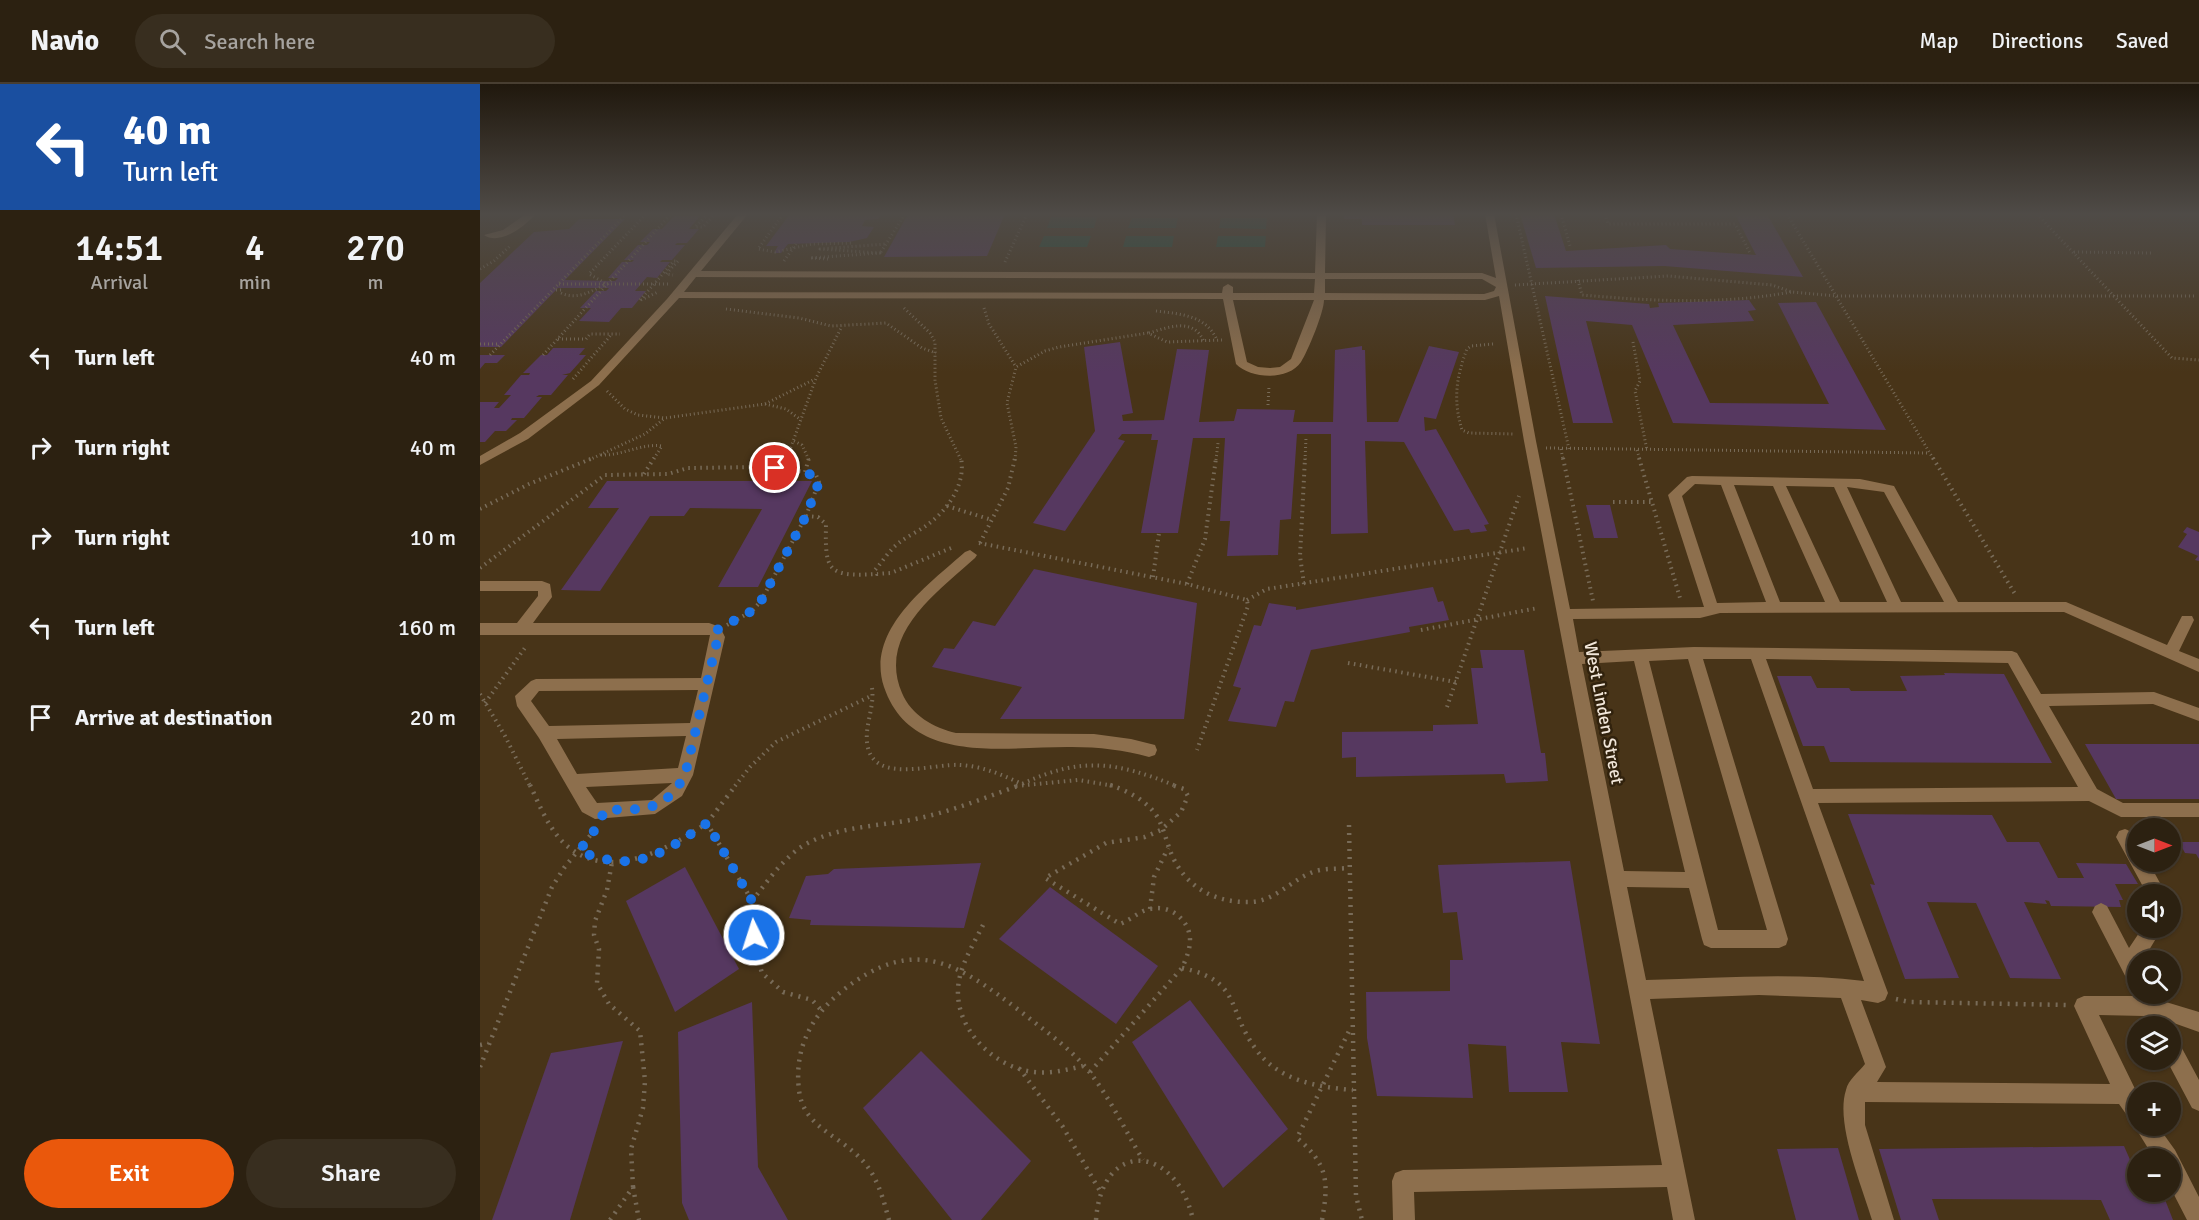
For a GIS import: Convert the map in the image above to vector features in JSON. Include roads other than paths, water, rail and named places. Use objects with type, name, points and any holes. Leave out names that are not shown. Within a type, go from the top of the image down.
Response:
[{"type":"street","points":[[480,461],[540,424],[595,383],[624,355],[672,292],[700,267]]},
{"type":"street","points":[[1229,276],[1227,296],[1242,364],[1248,369],[1269,372],[1291,367],[1296,361],[1321,297],[1320,267]]},
{"type":"street","name":"West Linden Street","points":[[1499,267],[1684,1220]]},
{"type":"street","points":[[672,292],[863,296],[1485,297],[1498,293],[1502,286],[1482,276],[694,274]]},
{"type":"street","points":[[863,296],[875,275]]},
{"type":"street","points":[[1046,296],[1053,275]]},
{"type":"street","points":[[1712,610],[1675,495],[1692,480],[1838,482],[1860,483],[1890,489],[1954,608]]},
{"type":"street","points":[[1726,481],[1775,608]]},
{"type":"street","points":[[1778,482],[1834,608]]},
{"type":"street","points":[[1838,482],[1897,608]]},
{"type":"street","points":[[974,547],[910,613],[891,647],[887,669],[897,702],[906,714],[920,725],[951,738],[979,741],[1107,742],[1131,744],[1149,750]]},
{"type":"street","points":[[480,586],[542,586],[545,588],[544,597],[521,629]]},
{"type":"street","points":[[1565,614],[1685,614],[1720,608],[2066,607],[2199,666]]},
{"type":"street","points":[[2170,653],[2187,620]]},
{"type":"street","points":[[480,629],[697,629],[715,631],[718,637],[708,684],[685,775],[676,791],[666,801],[655,807],[595,811],[588,807],[524,702],[523,696],[536,685],[708,684]]},
{"type":"street","points":[[1574,658],[1640,657],[1652,653],[2012,657],[2091,794]]},
{"type":"street","points":[[1640,657],[1711,939],[1779,939],[1694,653]]},
{"type":"street","points":[[1639,990],[1846,988],[1878,993],[1756,653]]},
{"type":"street","points":[[2037,700],[2154,698],[2199,715]]},
{"type":"street","points":[[545,733],[696,729]]},
{"type":"street","points":[[572,781],[685,775]]},
{"type":"street","points":[[1806,796],[2091,794],[2121,810],[2199,810]]},
{"type":"street","points":[[2125,837],[2127,841]]},
{"type":"street","points":[[1617,879],[1695,880]]},
{"type":"street","points":[[2101,912],[2127,962]]},
{"type":"street","points":[[1846,988],[1876,1067],[1855,1092],[1854,1125],[1883,1220]]},
{"type":"street","points":[[2127,1001],[2084,1005],[2127,1097]]},
{"type":"street","points":[[2158,1004],[2199,1022]]},
{"type":"street","points":[[2181,1067],[2199,1101]]},
{"type":"street","points":[[1855,1092],[2125,1094]]},
{"type":"street","points":[[1404,1220],[1403,1181],[1676,1176]]},
{"type":"street","points":[[2181,1185],[2199,1220]]}]
